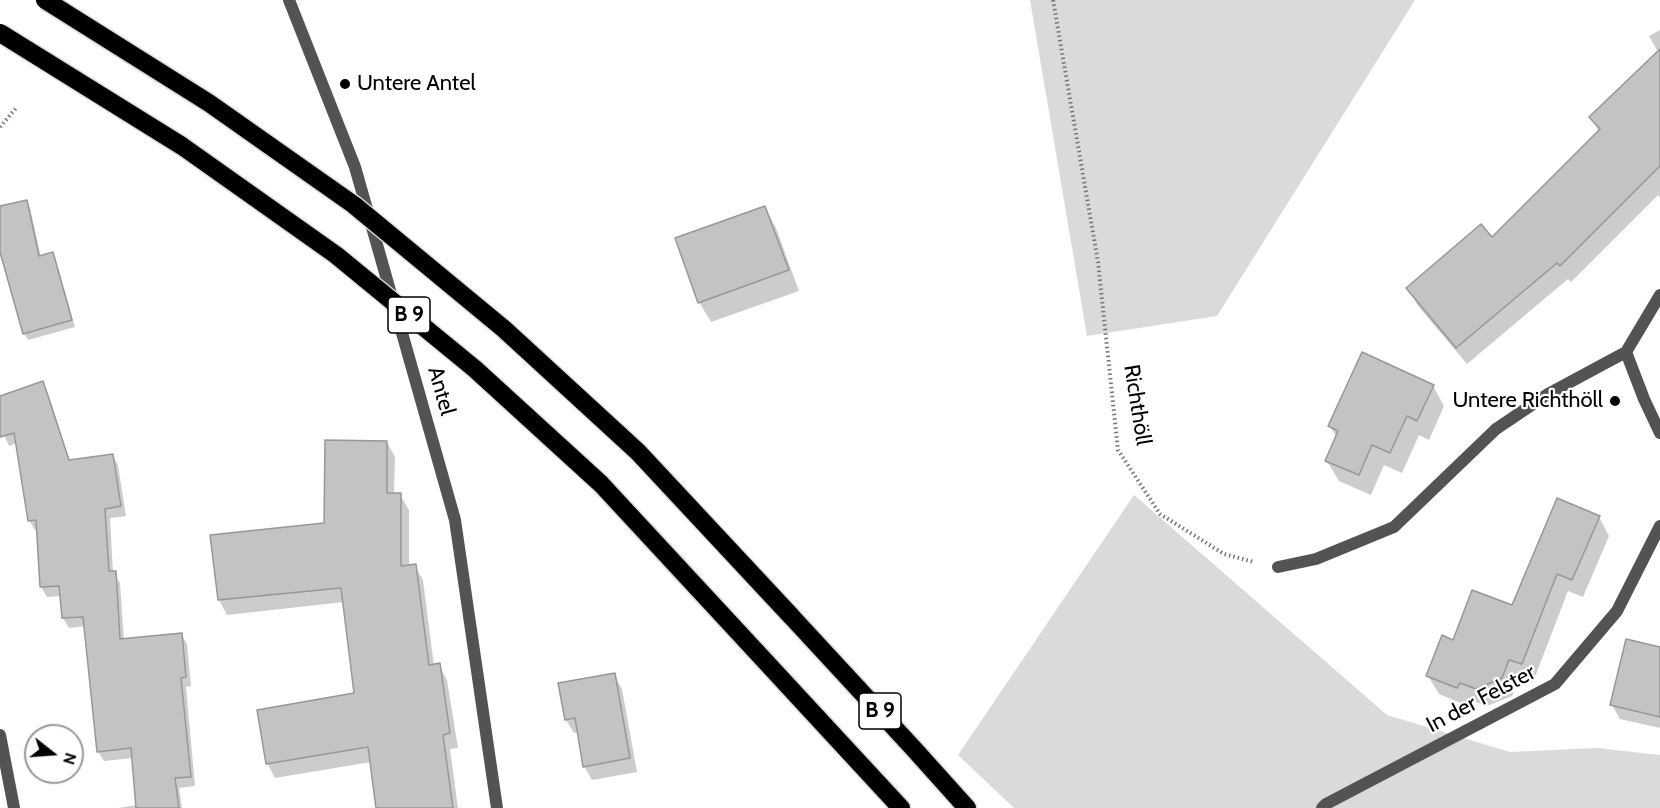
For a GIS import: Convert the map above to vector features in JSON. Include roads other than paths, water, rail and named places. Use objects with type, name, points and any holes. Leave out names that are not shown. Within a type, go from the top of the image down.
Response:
[{"type":"highway","name":"B 9","points":[[45,0],[209,103],[363,212],[504,329],[638,452],[915,748],[967,808]]},
{"type":"highway","name":"B 9","points":[[0,33],[182,146],[346,263],[475,369],[601,484],[901,808]]},
{"type":"street","name":"Antel","points":[[290,0],[355,167],[455,520],[497,808]]},
{"type":"street","points":[[1278,567],[1317,559],[1394,527],[1496,429],[1548,394],[1626,352],[1660,295]]},
{"type":"street","points":[[1626,352],[1660,433]]},
{"type":"street","name":"In der Felster","points":[[1322,808],[1555,684],[1617,611],[1660,526]]},
{"type":"street","points":[[0,735],[14,808]]},
{"type":"place","name":"Untere Antel","points":[[345,84]]},
{"type":"place","name":"Untere Richthöll","points":[[1615,401]]}]
